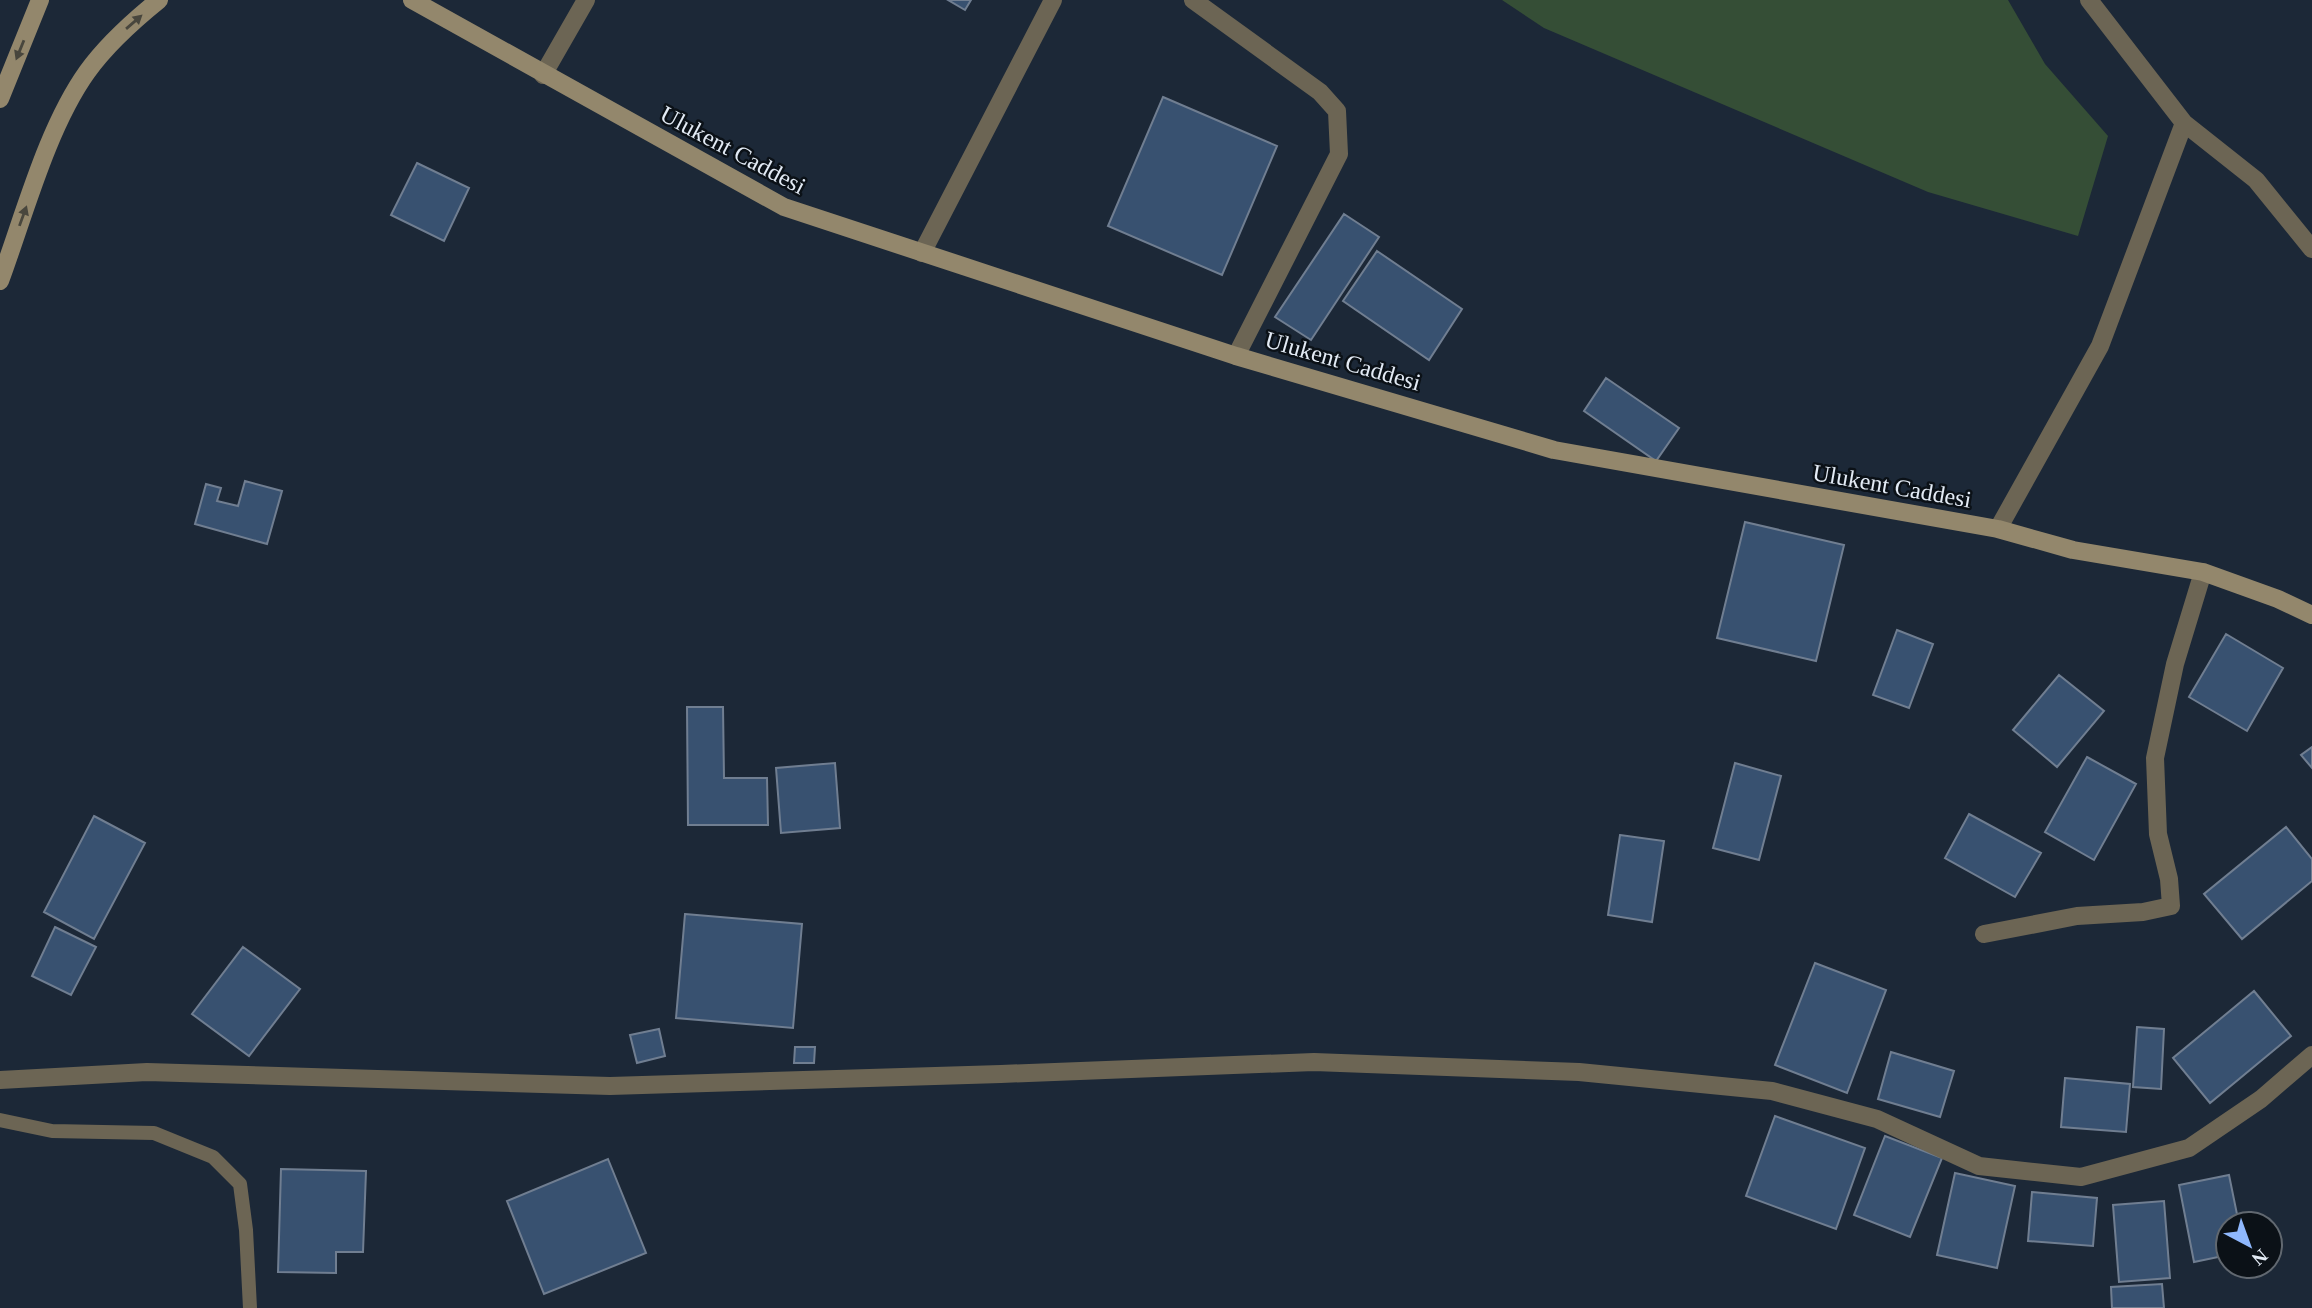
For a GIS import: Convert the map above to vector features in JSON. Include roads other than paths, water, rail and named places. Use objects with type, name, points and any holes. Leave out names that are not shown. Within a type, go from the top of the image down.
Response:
[{"type":"street","points":[[0,99],[40,0]]},
{"type":"street","points":[[0,281],[62,114],[87,72],[114,38],[159,0]]},
{"type":"street","name":"Ulukent Caddesi","points":[[412,0],[784,207],[1237,356],[1554,450],[1998,530],[2073,550],[2203,572],[2278,599],[2312,615]]},
{"type":"street","points":[[543,75],[586,0]]},
{"type":"street","points":[[922,253],[1053,0]]},
{"type":"street","points":[[1194,0],[1320,92],[1337,111],[1339,154],[1237,356]]},
{"type":"street","points":[[2089,0],[2184,123],[2256,180],[2312,249]]},
{"type":"street","points":[[1998,530],[2100,346],[2184,123]]},
{"type":"street","points":[[1984,934],[2077,916],[2143,912],[2171,906],[2169,879],[2158,834],[2155,758],[2175,664],[2203,572]]},
{"type":"street","points":[[0,1080],[147,1072],[610,1086],[1314,1062],[1579,1072],[1772,1091],[1877,1119],[1979,1166],[2081,1177],[2189,1148],[2261,1099],[2312,1055]]},
{"type":"lane","points":[[0,1120],[52,1131],[155,1133],[213,1157],[240,1184],[246,1230],[250,1308]]}]
